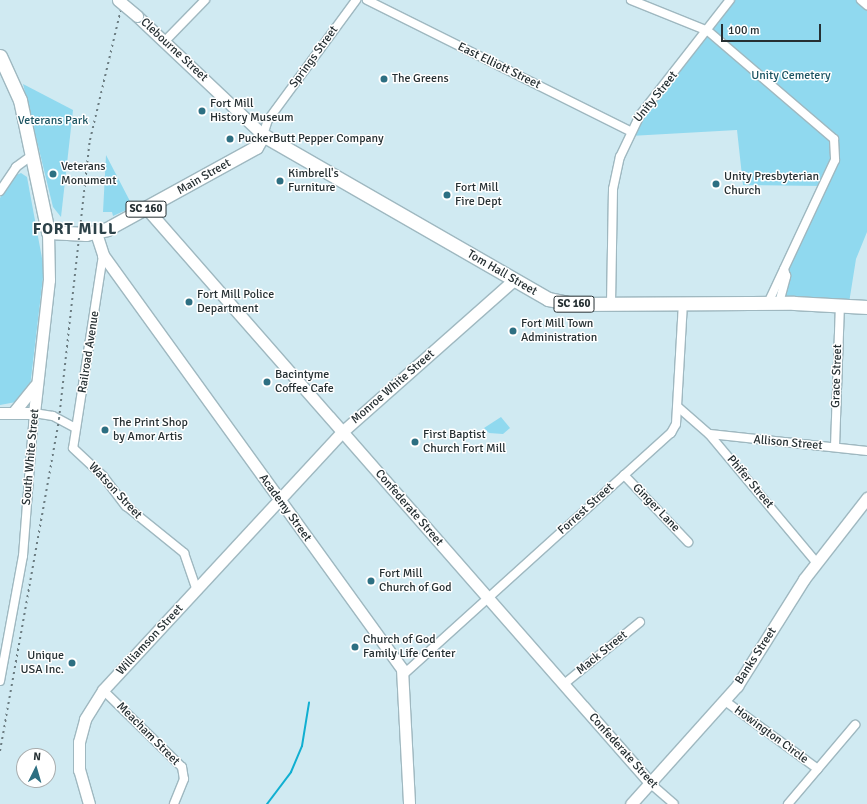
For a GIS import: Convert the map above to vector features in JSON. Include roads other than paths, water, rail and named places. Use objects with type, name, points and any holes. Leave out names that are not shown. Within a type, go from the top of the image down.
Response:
[{"type":"main road","points":[[0,56],[20,100],[48,232]]},
{"type":"main road","name":"Main Street","points":[[48,232],[96,233],[147,209],[256,147],[263,135]]},
{"type":"main road","name":"Tom Hall Street","points":[[263,135],[514,280],[556,301],[611,304],[773,303],[867,307]]},
{"type":"street","name":"Clebourne Street","points":[[118,0],[166,40],[263,135]]},
{"type":"street","points":[[166,40],[205,0]]},
{"type":"street","name":"Springs Street","points":[[263,135],[268,120],[356,0]]},
{"type":"street","name":"East Elliott Street","points":[[367,0],[630,131]]},
{"type":"street","points":[[631,0],[708,31],[824,127],[836,145],[833,164],[784,269],[786,276],[773,303]]},
{"type":"street","name":"Unity Street","points":[[611,304],[613,189],[630,131],[645,108],[708,31],[730,0]]},
{"type":"street","points":[[861,0],[867,5]]},
{"type":"street","points":[[0,191],[16,167],[31,156]]},
{"type":"street","name":"Confederate Street","points":[[147,209],[651,784],[674,804]]},
{"type":"street","name":"South White Street","points":[[0,681],[23,556],[34,414],[49,280],[48,232]]},
{"type":"street","name":"Academy Street","points":[[96,233],[103,255],[404,674]]},
{"type":"street","name":"Railroad Avenue","points":[[73,448],[103,255]]},
{"type":"street","name":"Monroe White Street","points":[[278,498],[342,432],[514,280]]},
{"type":"street","name":"Forrest Street","points":[[404,674],[671,433],[676,424],[678,407],[683,304]]},
{"type":"street","name":"Grace Street","points":[[835,447],[840,305]]},
{"type":"street","points":[[13,413],[31,394],[38,380]]},
{"type":"street","name":"Phifer Street","points":[[678,407],[709,434],[816,562]]},
{"type":"street","points":[[0,413],[53,416],[76,428]]},
{"type":"street","name":"Allison Street","points":[[709,434],[867,451]]},
{"type":"street","name":"Watson Street","points":[[73,448],[103,476],[126,506],[184,553],[197,590]]},
{"type":"street","name":"Ginger Lane","points":[[624,475],[688,542]]},
{"type":"street","name":"Williamson Street","points":[[89,804],[79,770],[79,742],[85,719],[103,690],[197,590],[278,498]]},
{"type":"street","name":"Banks Street","points":[[631,804],[651,784],[725,701],[816,562],[867,498]]},
{"type":"street","name":"Mack Street","points":[[564,684],[640,622]]},
{"type":"street","points":[[404,674],[409,804]]},
{"type":"street","name":"Meacham Street","points":[[103,690],[182,767],[184,779],[174,804]]},
{"type":"street","name":"Howington Circle","points":[[725,701],[818,769]]},
{"type":"street","points":[[788,804],[856,725]]},
{"type":"waterway","points":[[267,804],[291,772],[302,746],[309,703]]},
{"type":"railway","points":[[0,751],[59,419],[90,140],[123,0]]},
{"type":"place","name":"The Greens","points":[[384,79]]},
{"type":"place","name":"Fort Mill History Museum","points":[[202,111]]},
{"type":"place","name":"PuckerButt Pepper Company","points":[[230,139]]},
{"type":"place","name":"Veterans Monument","points":[[53,174]]},
{"type":"place","name":"Kimbrell's Furniture","points":[[280,181]]},
{"type":"place","name":"Unity Presbyterian Church","points":[[716,184]]},
{"type":"place","name":"Fort Mill Fire Dept","points":[[447,195]]},
{"type":"place","name":"Fort Mill Police Department","points":[[189,302]]},
{"type":"place","name":"Fort Mill Town Administration","points":[[513,331]]},
{"type":"place","name":"Bacintyme Coffee Cafe","points":[[267,382]]},
{"type":"place","name":"The Print Shop by Amor Artis","points":[[105,430]]},
{"type":"place","name":"First Baptist Church Fort Mill","points":[[415,442]]},
{"type":"place","name":"Fort Mill Church of God","points":[[371,581]]},
{"type":"place","name":"Church of God Family Life Center","points":[[355,647]]},
{"type":"place","name":"Unique USA Inc.","points":[[72,663]]},
{"type":"district","name":"FORT MILL","points":[[75,229]]},
{"type":"park label","name":"Unity Cemetery","points":[[791,76]]},
{"type":"park label","name":"Veterans Park","points":[[53,121]]}]
